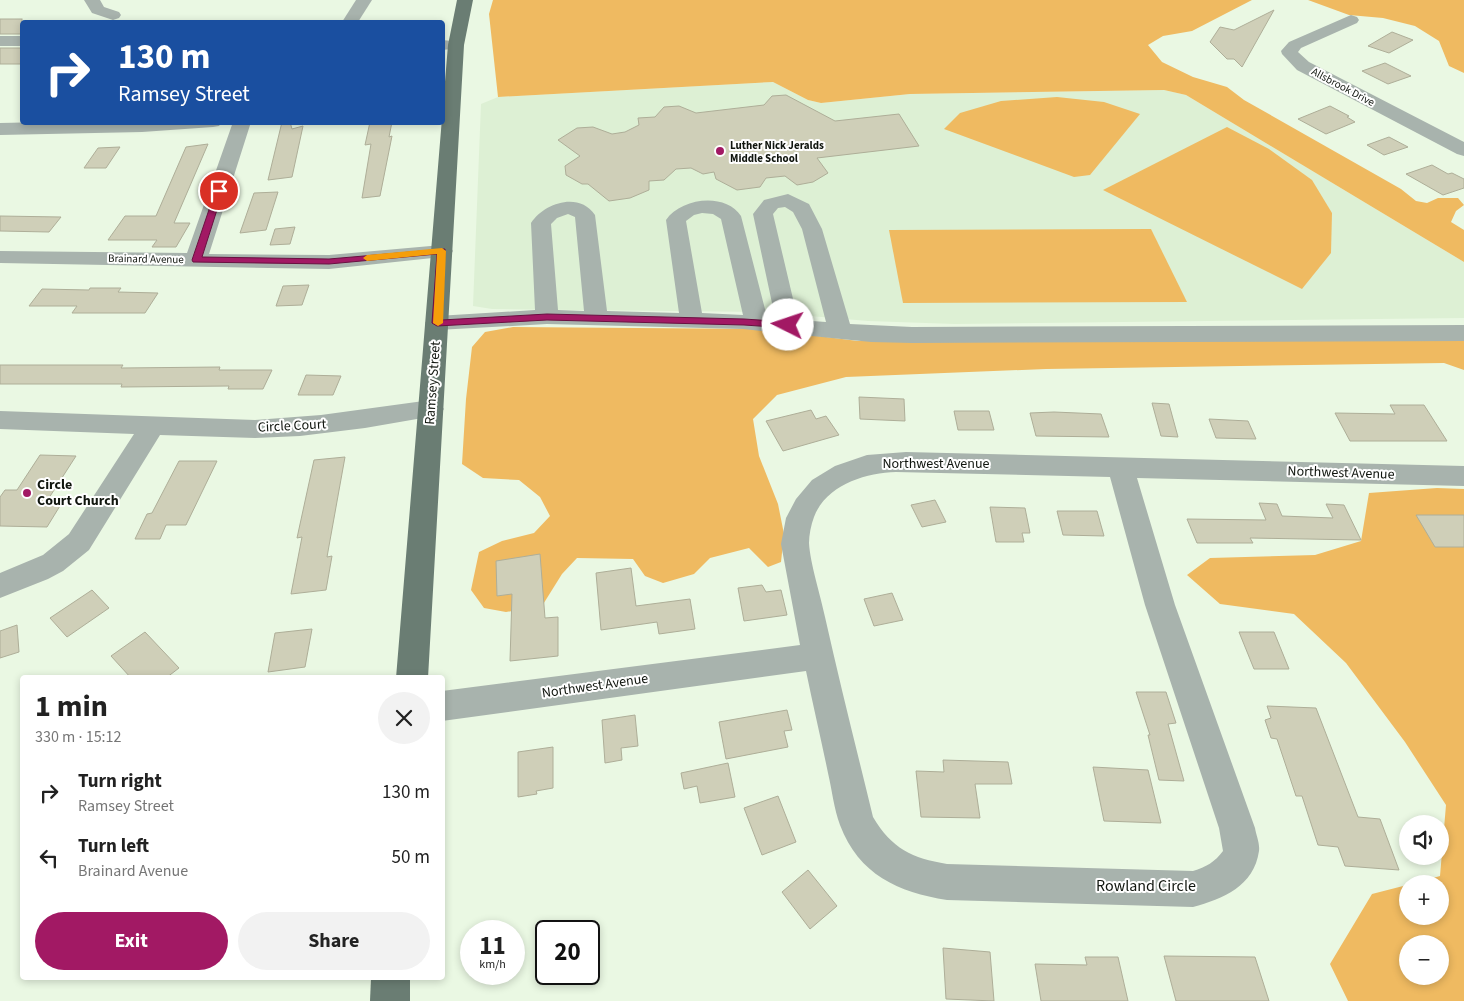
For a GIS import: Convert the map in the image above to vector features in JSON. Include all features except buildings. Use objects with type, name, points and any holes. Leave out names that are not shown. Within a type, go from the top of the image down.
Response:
[{"type":"main road","name":"Ramsey Street","points":[[412,675],[442,251],[449,54],[465,0]]},
{"type":"main road","points":[[390,1001],[391,980]]},
{"type":"street","points":[[92,0],[98,10],[113,15]]},
{"type":"street","points":[[351,20],[364,0]]},
{"type":"street","name":"Allsbrook Drive","points":[[1351,20],[1295,44],[1291,47],[1290,54],[1303,66],[1464,150]]},
{"type":"street","points":[[0,41],[20,41]]},
{"type":"street","points":[[0,129],[96,125]]},
{"type":"street","points":[[196,260],[241,125]]},
{"type":"street","points":[[788,325],[763,214],[771,204],[788,200],[802,208],[812,229],[840,330]]},
{"type":"street","points":[[692,321],[676,220],[680,215],[690,210],[710,206],[720,208],[731,216],[757,323]]},
{"type":"street","points":[[547,317],[541,223],[546,215],[556,210],[570,208],[580,211],[585,215],[596,319]]},
{"type":"street","name":"Brainard Avenue","points":[[0,257],[329,262],[442,251]]},
{"type":"street","points":[[437,323],[547,317],[757,323],[871,334],[912,335],[1464,333]]},
{"type":"street","name":"Circle Court","points":[[0,420],[255,429],[295,428],[336,424],[431,409]]},
{"type":"street","points":[[0,586],[38,571],[60,558],[79,542],[153,425]]},
{"type":"street","name":"Northwest Avenue","points":[[445,706],[818,656],[795,544],[795,533],[802,511],[824,485],[834,478],[857,468],[896,462],[1464,476]]},
{"type":"street","name":"Rowland Circle","points":[[818,656],[857,823],[871,847],[893,866],[911,874],[947,882],[1193,889],[1210,885],[1225,877],[1236,864],[1242,850],[1237,828],[1160,605],[1121,467]]},
{"type":"shaded area","points":[[493,0],[1252,0],[1192,31],[1163,36],[1148,45],[1162,62],[1193,77],[1227,87],[1244,100],[1401,189],[1416,201],[1427,203],[1438,198],[1458,198],[1464,205],[1456,211],[1451,222],[1464,230],[1464,262],[1186,95],[1164,90],[910,94],[821,103],[808,100],[773,82],[498,97],[489,14]]},
{"type":"shaded area","points":[[1308,0],[1464,0],[1464,73],[1449,66],[1439,41],[1415,26],[1383,18],[1349,15]]},
{"type":"shaded area","points":[[773,82],[808,100],[821,103],[910,94],[1164,90],[1186,95],[1464,262],[1464,318],[955,324],[868,321],[764,312],[492,309],[473,306],[481,104],[498,97]]},
{"type":"shaded area","points":[[1057,97],[1104,102],[1140,114],[1090,175],[1074,177],[944,129],[960,113],[1001,101]]},
{"type":"shaded area","points":[[1227,127],[1269,149],[1312,180],[1332,213],[1331,253],[1302,289],[1103,190]]},
{"type":"shaded area","points":[[1151,229],[1187,302],[903,303],[889,230]]},
{"type":"shaded area","points":[[513,327],[762,329],[858,341],[1464,334],[1464,370],[1444,363],[1046,369],[846,377],[777,395],[753,419],[759,456],[778,504],[784,534],[781,562],[768,567],[749,548],[710,558],[694,574],[663,583],[645,576],[633,559],[577,558],[562,574],[542,606],[506,612],[484,608],[471,590],[479,552],[502,541],[534,533],[550,516],[540,497],[519,480],[483,478],[462,464],[466,399],[472,347],[485,332]]},
{"type":"shaded area","points":[[1437,488],[1464,489],[1464,1001],[1348,1001],[1330,964],[1372,894],[1399,887],[1399,925],[1449,925],[1449,875],[1440,875],[1441,865],[1449,865],[1449,815],[1445,815],[1446,805],[1405,742],[1346,663],[1294,614],[1220,604],[1187,575],[1210,558],[1315,555],[1361,541],[1369,493]]},
{"type":"slow traffic","points":[[367,258],[442,251],[438,323]]},
{"type":"place","name":"Luther Nick Jeralds Middle School","points":[[720,151]]},
{"type":"place","name":"Circle Court Church","points":[[27,493]]},
{"type":"route","points":[[219,191],[196,260],[329,262],[442,251],[437,323],[547,317],[744,322],[788,325]]}]
